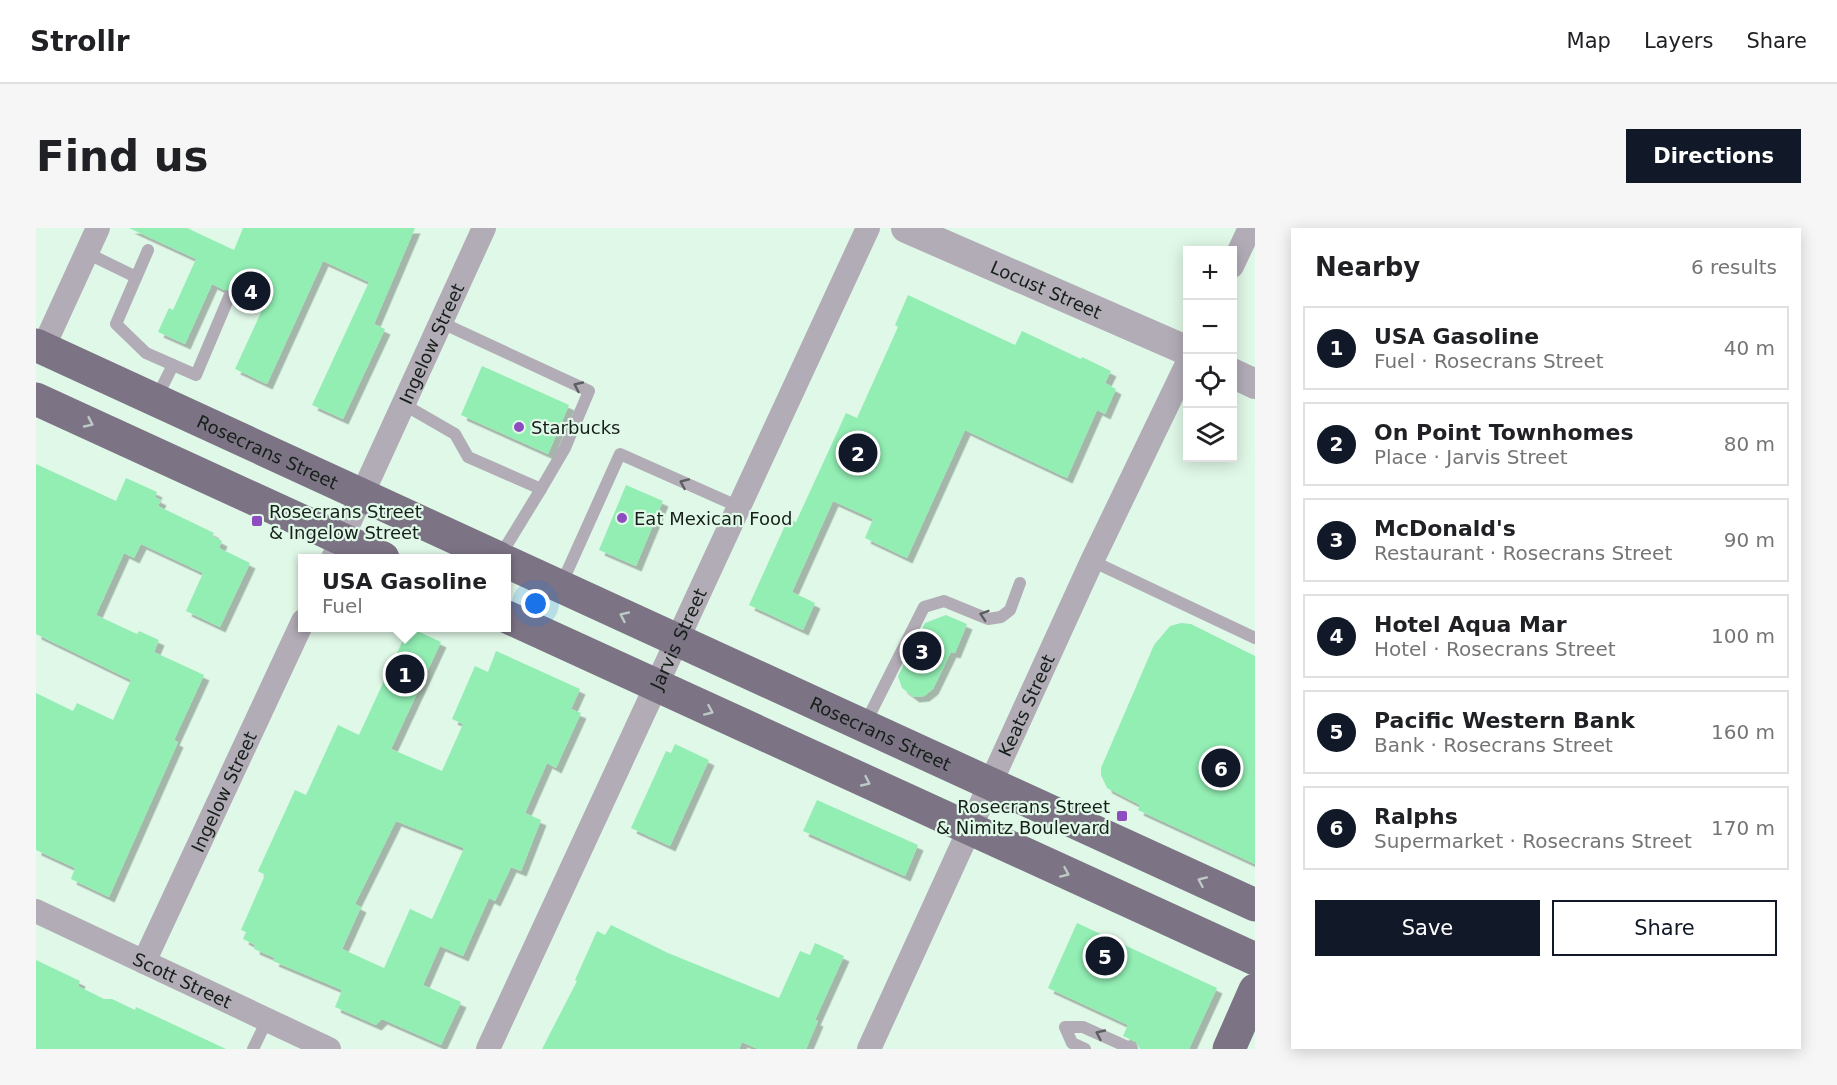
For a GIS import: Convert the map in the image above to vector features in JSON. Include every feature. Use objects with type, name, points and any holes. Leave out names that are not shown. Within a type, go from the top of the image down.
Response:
[{"type":"main road","name":"Rosecrans Street","points":[[40,346],[490,554]]},
{"type":"main road","points":[[36,399],[338,549],[363,554]]},
{"type":"main road","name":"Rosecrans Street","points":[[511,564],[1255,905]]},
{"type":"main road","points":[[511,619],[1255,959]]},
{"type":"main road","points":[[1229,1049],[1255,990]]},
{"type":"street","points":[[40,346],[98,228]]},
{"type":"street","name":"Ingelow Street","points":[[338,549],[484,228]]},
{"type":"street","name":"Jarvis Street","points":[[488,1049],[737,506],[868,228]]},
{"type":"street","name":"Locust Street","points":[[906,228],[1183,349]]},
{"type":"street","points":[[1237,257],[1250,228]]},
{"type":"street","name":"Keats Street","points":[[869,1049],[1092,561],[1183,372]]},
{"type":"street","points":[[1237,375],[1255,384]]},
{"type":"street","name":"Ingelow Street","points":[[144,962],[298,632]]},
{"type":"street","name":"Scott Street","points":[[36,911],[329,1049]]},
{"type":"lane","points":[[148,250],[116,324],[146,353],[196,375],[229,297]]},
{"type":"lane","points":[[87,253],[136,277]]},
{"type":"lane","points":[[440,322],[589,391],[565,448],[501,554]]},
{"type":"lane","points":[[156,400],[173,365]]},
{"type":"lane","points":[[403,404],[455,434],[468,458],[541,489]]},
{"type":"lane","points":[[561,587],[620,454],[737,506]]},
{"type":"lane","points":[[1092,561],[1255,638]]},
{"type":"lane","points":[[864,726],[924,607],[944,601],[988,619],[994,619],[1010,610],[1020,583]]},
{"type":"lane","points":[[253,1049],[267,1020]]},
{"type":"lane","points":[[1085,1049],[1072,1043],[1065,1028],[1083,1026],[1132,1049]]},
{"type":"building","points":[[129,228],[187,228],[234,250],[243,228],[415,228],[374,324],[385,329],[343,419],[312,405],[369,282],[323,261],[267,384],[235,369],[263,308],[237,296],[233,290],[224,290],[212,284],[185,344],[158,332],[169,308],[173,310],[196,259]]},
{"type":"building","points":[[908,295],[1015,345],[1022,331],[1081,359],[1082,357],[1111,371],[1105,383],[1116,389],[1105,414],[1097,410],[1067,478],[965,430],[907,558],[865,538],[873,519],[833,501],[792,592],[815,603],[803,630],[749,605],[788,519],[796,522],[846,413],[857,418],[898,327],[895,325]]},
{"type":"building","points":[[482,366],[569,405],[548,454],[461,415]]},
{"type":"building","points":[[36,464],[116,501],[126,478],[157,492],[155,497],[161,500],[158,506],[214,533],[212,536],[222,541],[219,548],[250,563],[220,627],[186,611],[203,573],[141,544],[134,558],[124,553],[96,615],[137,634],[139,631],[159,640],[154,652],[204,675],[174,740],[178,742],[109,897],[71,879],[75,868],[36,850],[36,693],[73,711],[77,703],[113,720],[131,680],[36,634]]},
{"type":"building","points":[[626,485],[663,501],[636,566],[599,550]]},
{"type":"building","points":[[946,615],[967,624],[955,653],[951,652],[933,689],[924,696],[914,697],[902,688],[898,676],[925,623]]},
{"type":"building","points":[[1181,623],[1191,624],[1255,656],[1255,864],[1138,810],[1140,805],[1107,788],[1101,775],[1101,768],[1154,645],[1170,626]]},
{"type":"building","points":[[407,632],[420,632],[441,642],[391,749],[442,771],[463,724],[452,719],[475,666],[488,672],[496,651],[580,689],[571,709],[581,713],[556,768],[547,763],[525,813],[541,820],[521,871],[511,867],[495,901],[489,898],[463,956],[440,946],[423,985],[461,1002],[441,1045],[382,1019],[376,1025],[335,1007],[342,990],[273,961],[275,958],[254,949],[255,945],[243,939],[246,932],[241,930],[265,875],[258,871],[295,790],[306,795],[338,725],[359,735]],"holes":[[[396,821],[464,848],[432,919],[410,909],[384,968],[342,949],[361,907],[355,904]]]},
{"type":"building","points":[[675,744],[709,760],[670,846],[631,828],[666,751],[671,753]]},
{"type":"building","points":[[817,800],[918,845],[905,876],[803,831]]},
{"type":"building","points":[[1077,923],[1217,988],[1189,1049],[1140,1049],[1136,1042],[1123,1036],[1128,1025],[1048,988]]},
{"type":"building","points":[[611,925],[668,953],[779,998],[800,951],[810,955],[815,943],[844,956],[815,1020],[818,1021],[806,1049],[758,1049],[742,1042],[739,1049],[542,1049],[577,981],[575,980],[597,931],[605,935]]},
{"type":"building","points":[[36,960],[80,981],[78,986],[104,999],[112,999],[135,1010],[136,1007],[226,1049],[36,1049]]},
{"type":"place","name":"Hotel Aqua Mar","points":[[251,291]]},
{"type":"place","name":"Starbucks","points":[[519,427]]},
{"type":"place","name":"On Point Townhomes","points":[[858,453]]},
{"type":"place","name":"Eat Mexican Food","points":[[622,518]]},
{"type":"place","name":"Rosecrans Street & Ingelow Street","points":[[257,521]]},
{"type":"place","name":"McDonald's","points":[[922,651]]},
{"type":"place","name":"USA Gasoline","points":[[405,674]]},
{"type":"place","name":"Ralphs","points":[[1221,768]]},
{"type":"place","name":"Rosecrans Street & Nimitz Boulevard","points":[[1122,816]]},
{"type":"place","name":"Pacific Western Bank","points":[[1105,956]]}]
